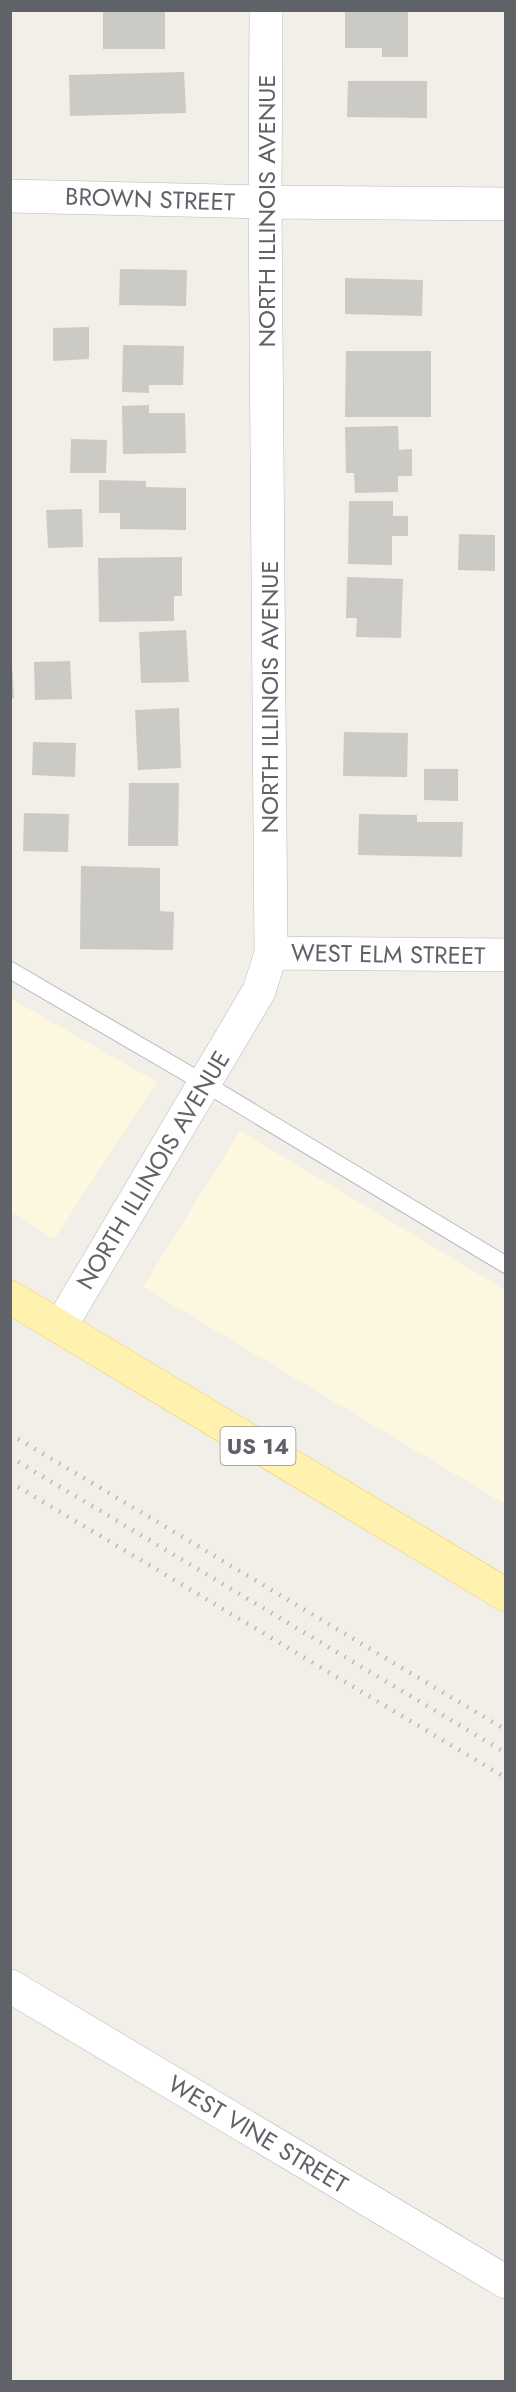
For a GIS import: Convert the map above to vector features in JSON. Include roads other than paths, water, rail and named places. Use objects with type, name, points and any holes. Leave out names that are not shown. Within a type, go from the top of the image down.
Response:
[{"type":"main road","name":"US 14","points":[[10,1298],[504,1590]]},
{"type":"street","name":"NORTH ILLINOIS AVENUE","points":[[60,1327],[259,991],[271,953],[265,202],[266,10]]},
{"type":"street","name":"BROWN STREET","points":[[10,196],[265,202],[506,204]]},
{"type":"street","name":"WEST ELM STREET","points":[[271,953],[506,955]]},
{"type":"street","name":"WEST VINE STREET","points":[[10,1986],[506,2282]]},
{"type":"lane","points":[[10,970],[204,1083],[506,1265]]},
{"type":"railway","points":[[10,1434],[506,1730]]},
{"type":"railway","points":[[10,1457],[506,1753]]},
{"type":"railway","points":[[10,1482],[506,1778]]}]
